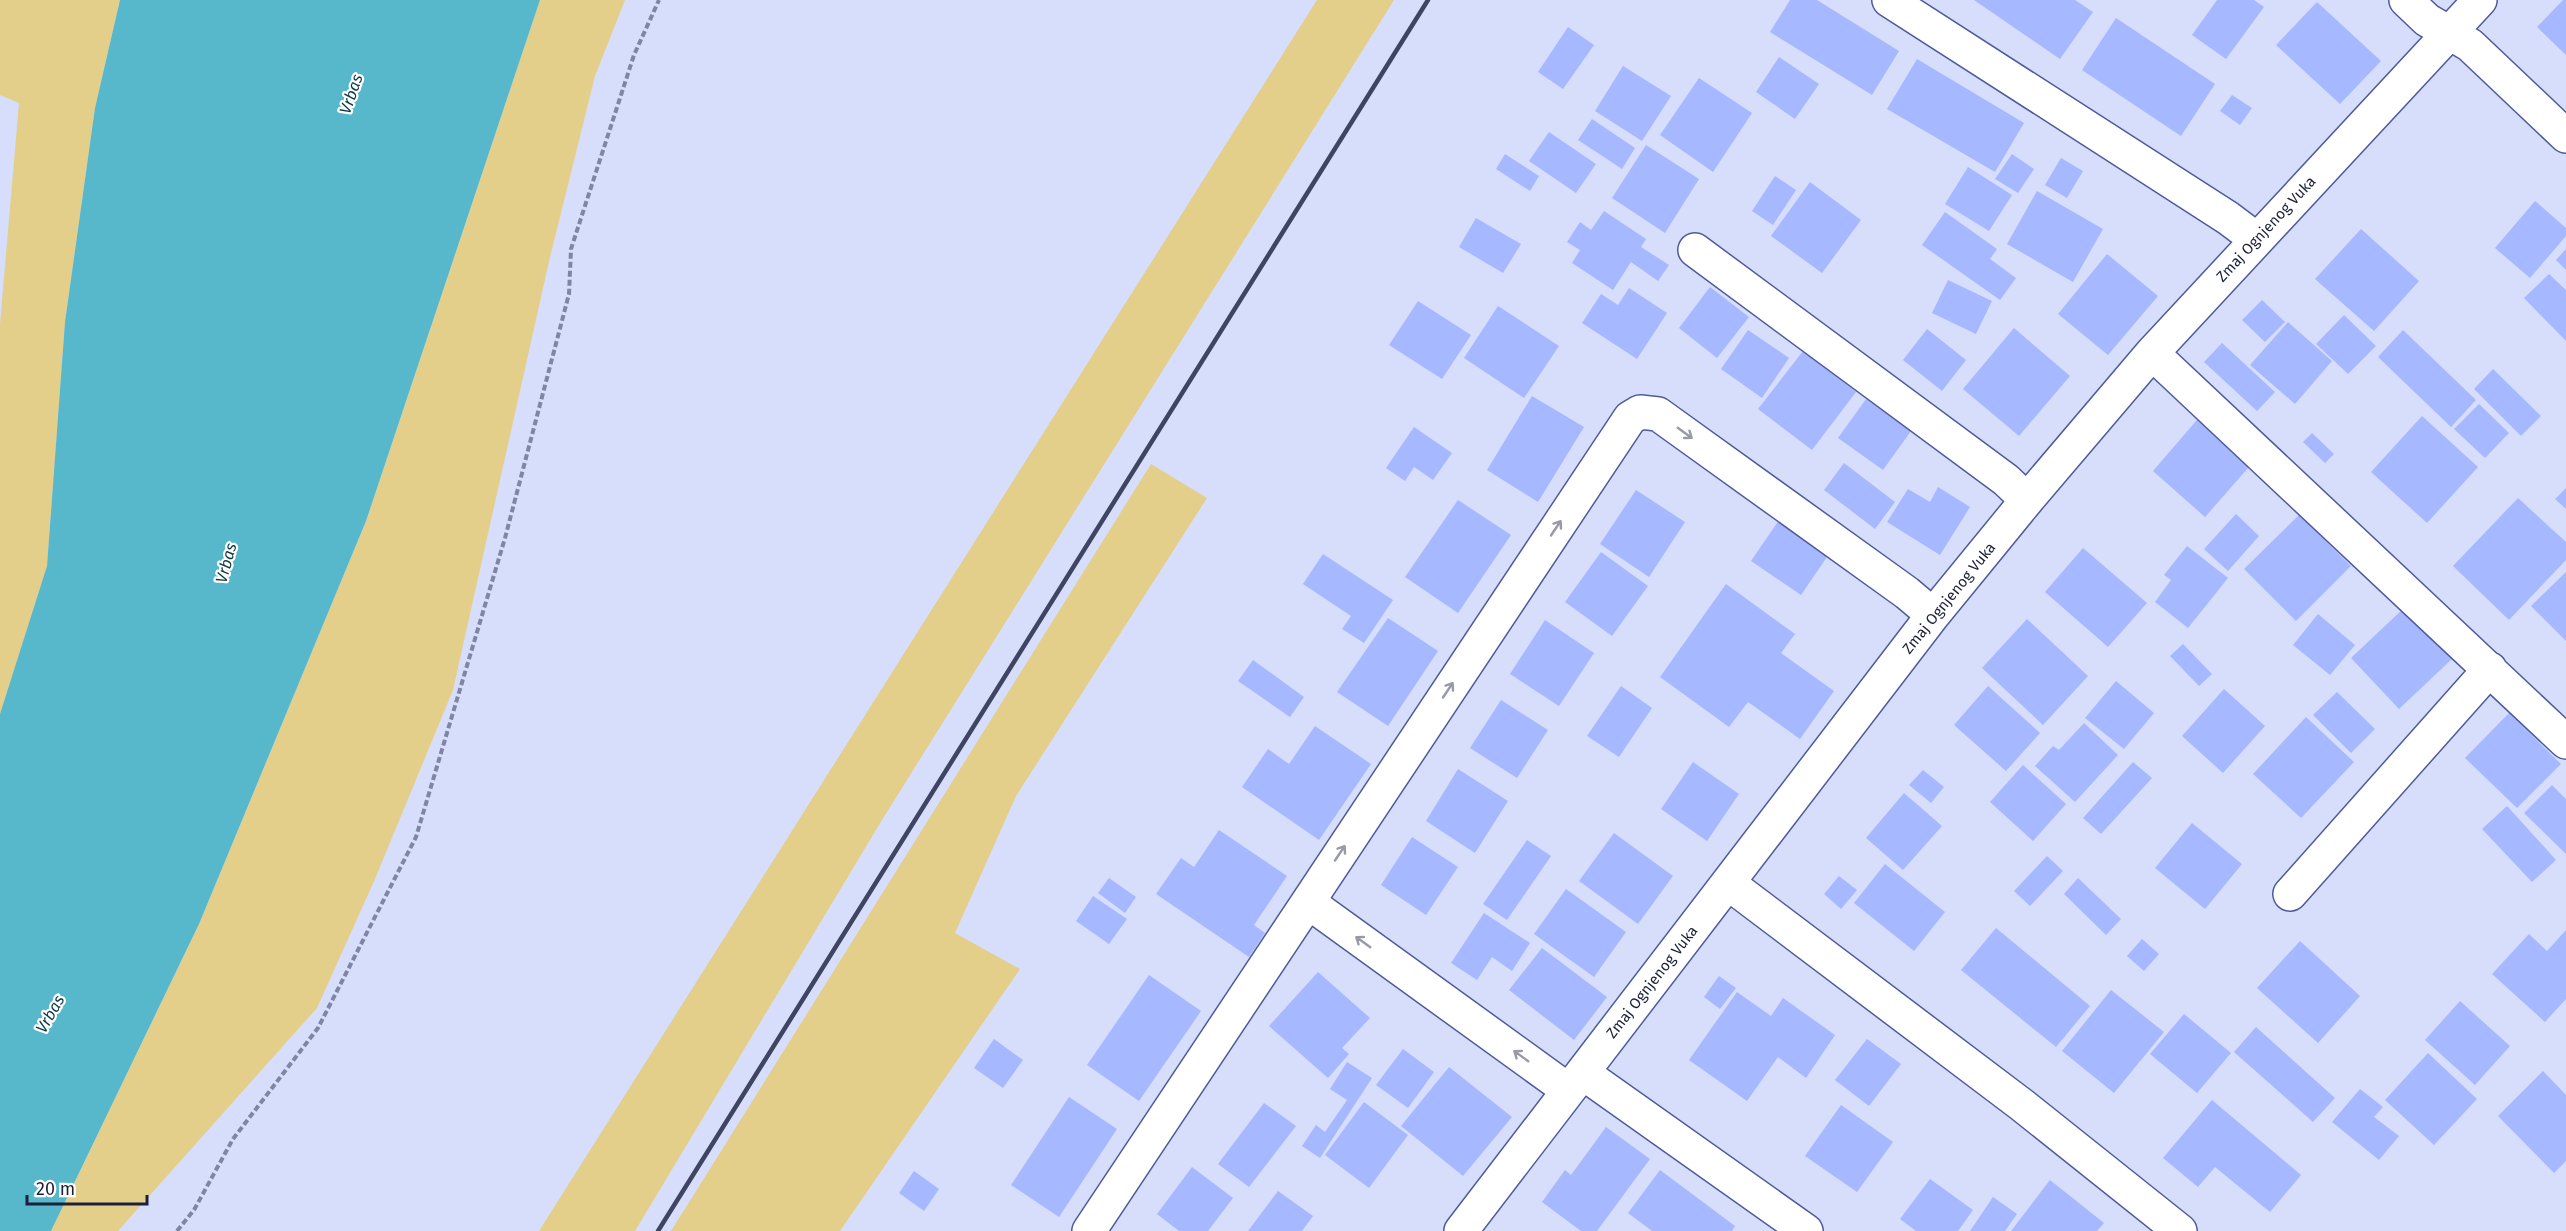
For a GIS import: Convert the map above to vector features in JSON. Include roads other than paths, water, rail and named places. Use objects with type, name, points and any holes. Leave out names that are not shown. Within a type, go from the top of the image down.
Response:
[{"type":"street","points":[[1889,0],[2228,218],[2256,239]]},
{"type":"street","points":[[2406,0],[2427,20],[2470,45],[2566,136]]},
{"type":"street","name":"Zmaj Ognjenog Vuka","points":[[1461,1231],[1934,615],[2028,500],[2152,353],[2480,0]]},
{"type":"street","points":[[1695,250],[2006,480],[2028,500]]},
{"type":"street","points":[[2152,353],[2566,742]]},
{"type":"street","points":[[1089,1231],[1623,428],[1640,412],[1658,414],[1907,593],[1934,615]]},
{"type":"street","points":[[2290,894],[2490,669]]},
{"type":"street","points":[[1728,884],[2022,1105],[2180,1231]]},
{"type":"street","points":[[1308,902],[1806,1231]]},
{"type":"water","name":"Vrbas","points":[[120,0],[540,0],[366,521],[199,924],[51,1231],[0,1231],[0,714],[47,566],[65,322],[95,108]]},
{"type":"railway","points":[[658,1231],[1428,0]]}]
